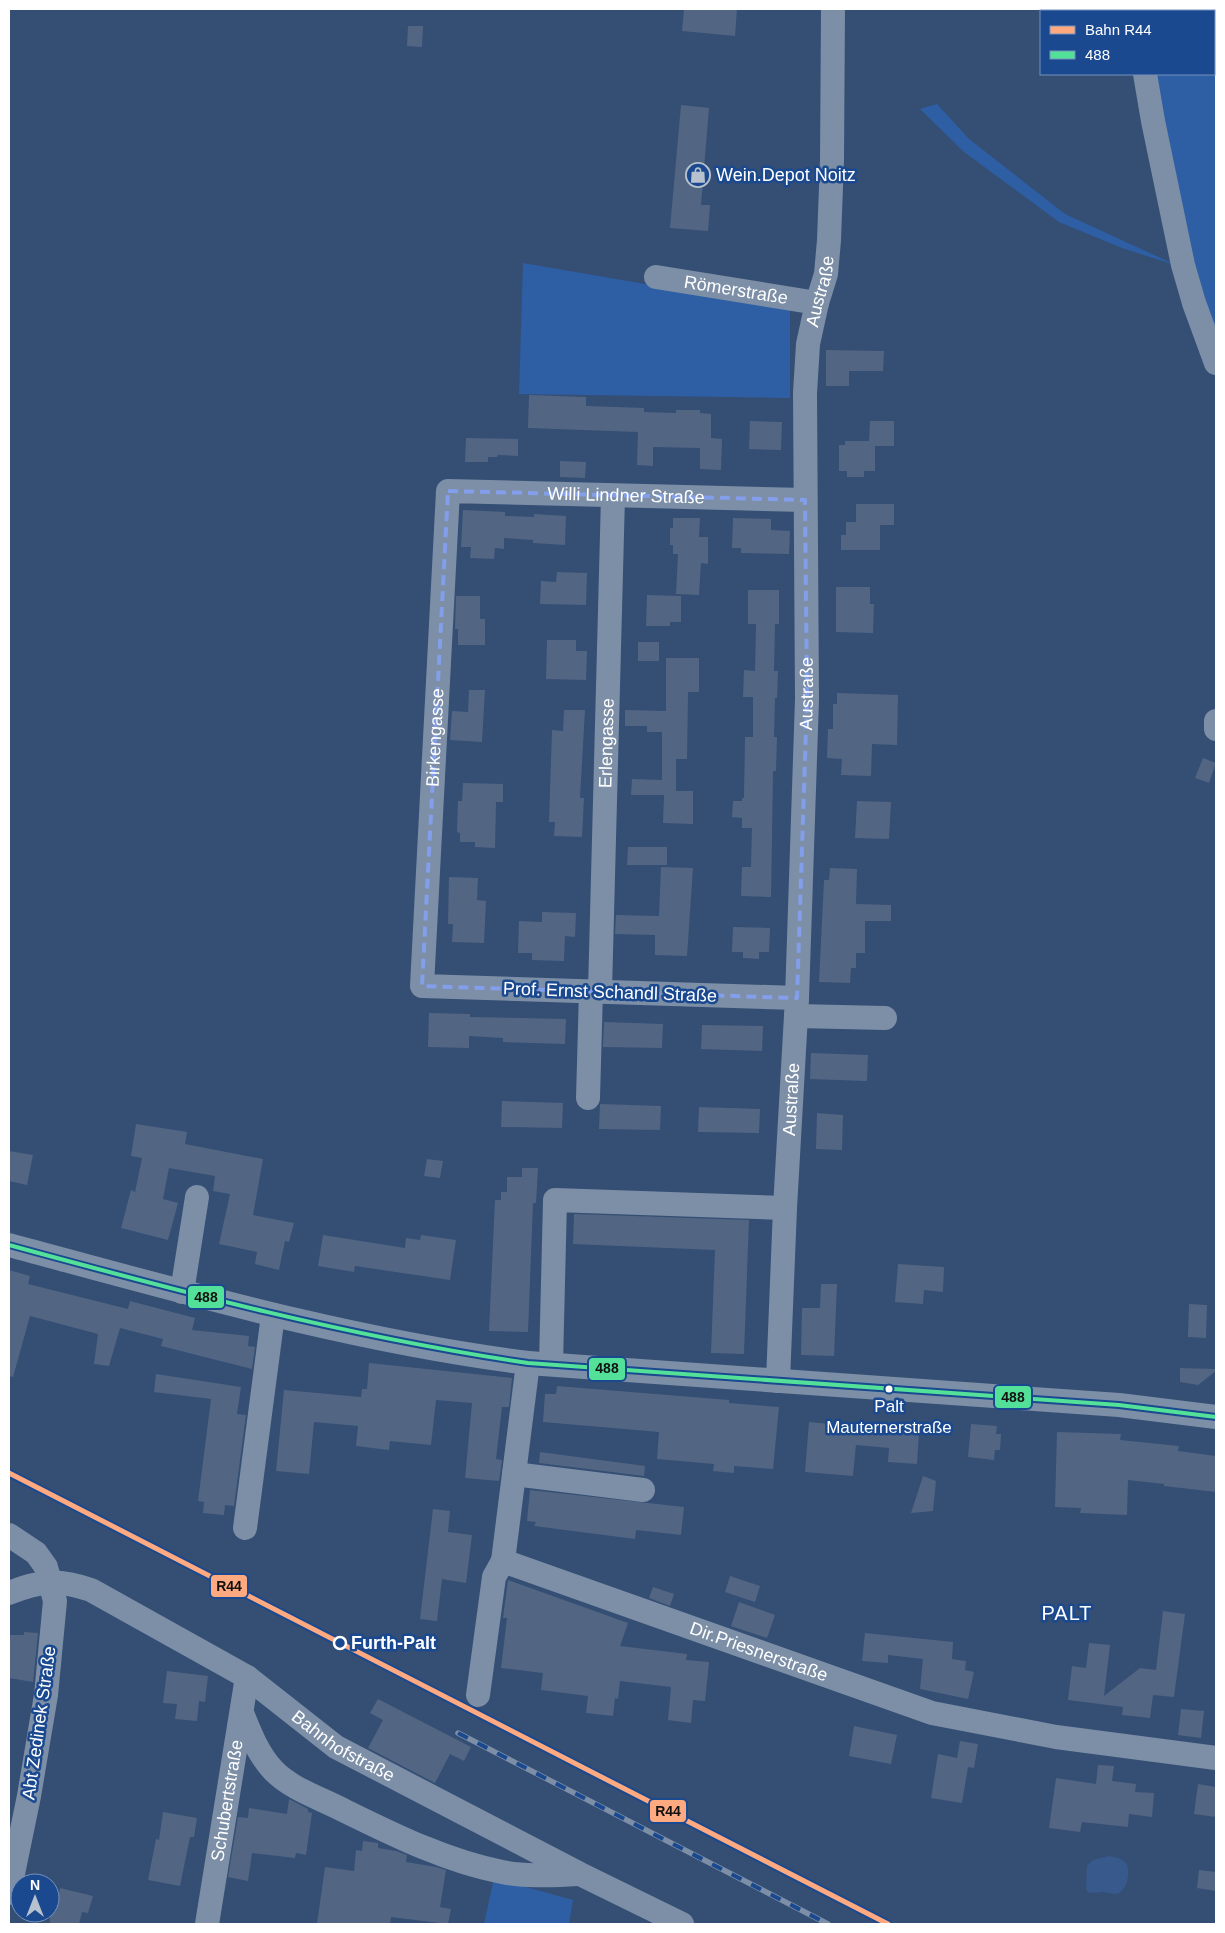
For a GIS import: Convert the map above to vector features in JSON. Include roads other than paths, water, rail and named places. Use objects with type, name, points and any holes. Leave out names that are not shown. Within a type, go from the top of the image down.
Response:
[{"type":"street","name":"Austraße","points":[[778,1381],[796,1007],[807,699],[805,393],[808,344],[826,274],[829,240],[832,160],[833,9]]},
{"type":"street","points":[[1146,75],[1153,121],[1183,265],[1216,363]]},
{"type":"street","name":"Römerstraße","points":[[656,277],[817,303]]},
{"type":"street","name":"Willi Lindner Straße","points":[[448,491],[805,500]]},
{"type":"street","name":"Birkengasse","points":[[422,986],[448,491]]},
{"type":"street","name":"Erlengasse","points":[[588,1098],[595,991],[613,496]]},
{"type":"street","points":[[1216,721],[1216,729]]},
{"type":"street","name":"Prof. Ernst Schandl Straße","points":[[422,986],[595,991],[796,1007],[884,1018]]},
{"type":"street","points":[[182,1292],[197,1197]]},
{"type":"street","points":[[478,1695],[494,1577],[503,1561],[514,1474],[540,1363],[555,1200],[785,1208]]},
{"type":"street","points":[[9,1245],[273,1315],[423,1348],[540,1363],[1100,1404],[1216,1417]]},
{"type":"street","points":[[245,1528],[273,1315]]},
{"type":"street","points":[[514,1474],[643,1490]]},
{"type":"street","name":"Abt Zedinek Straße","points":[[9,1535],[36,1553],[46,1566],[55,1601],[46,1695],[29,1796],[9,1893]]},
{"type":"street","name":"Dir.Priesnerstraße","points":[[503,1561],[932,1713],[1056,1737],[1216,1758]]},
{"type":"street","name":"Bahnhofstraße","points":[[9,1593],[28,1585],[51,1581],[70,1583],[91,1590],[247,1677],[336,1747],[580,1874],[682,1924]]},
{"type":"street","name":"Schubertstraße","points":[[206,1924],[247,1677]]},
{"type":"street","points":[[242,1713],[256,1746],[274,1770],[293,1785],[402,1839],[448,1857],[502,1872],[526,1875],[580,1874]]},
{"type":"waterway","points":[[1215,36],[1216,52]]},
{"type":"railway","points":[[458,1733],[828,1924]]},
{"type":"rail line","name":"R44","points":[[9,1473],[888,1924]]},
{"type":"place","name":"Wein.Depot Noitz","points":[[698,175]]},
{"type":"place","name":"Palt Mauternerstraße","points":[[889,1389]]},
{"type":"place","name":"Furth-Palt","points":[[340,1643]]},
{"type":"district","name":"PALT","points":[[1067,1613]]}]
